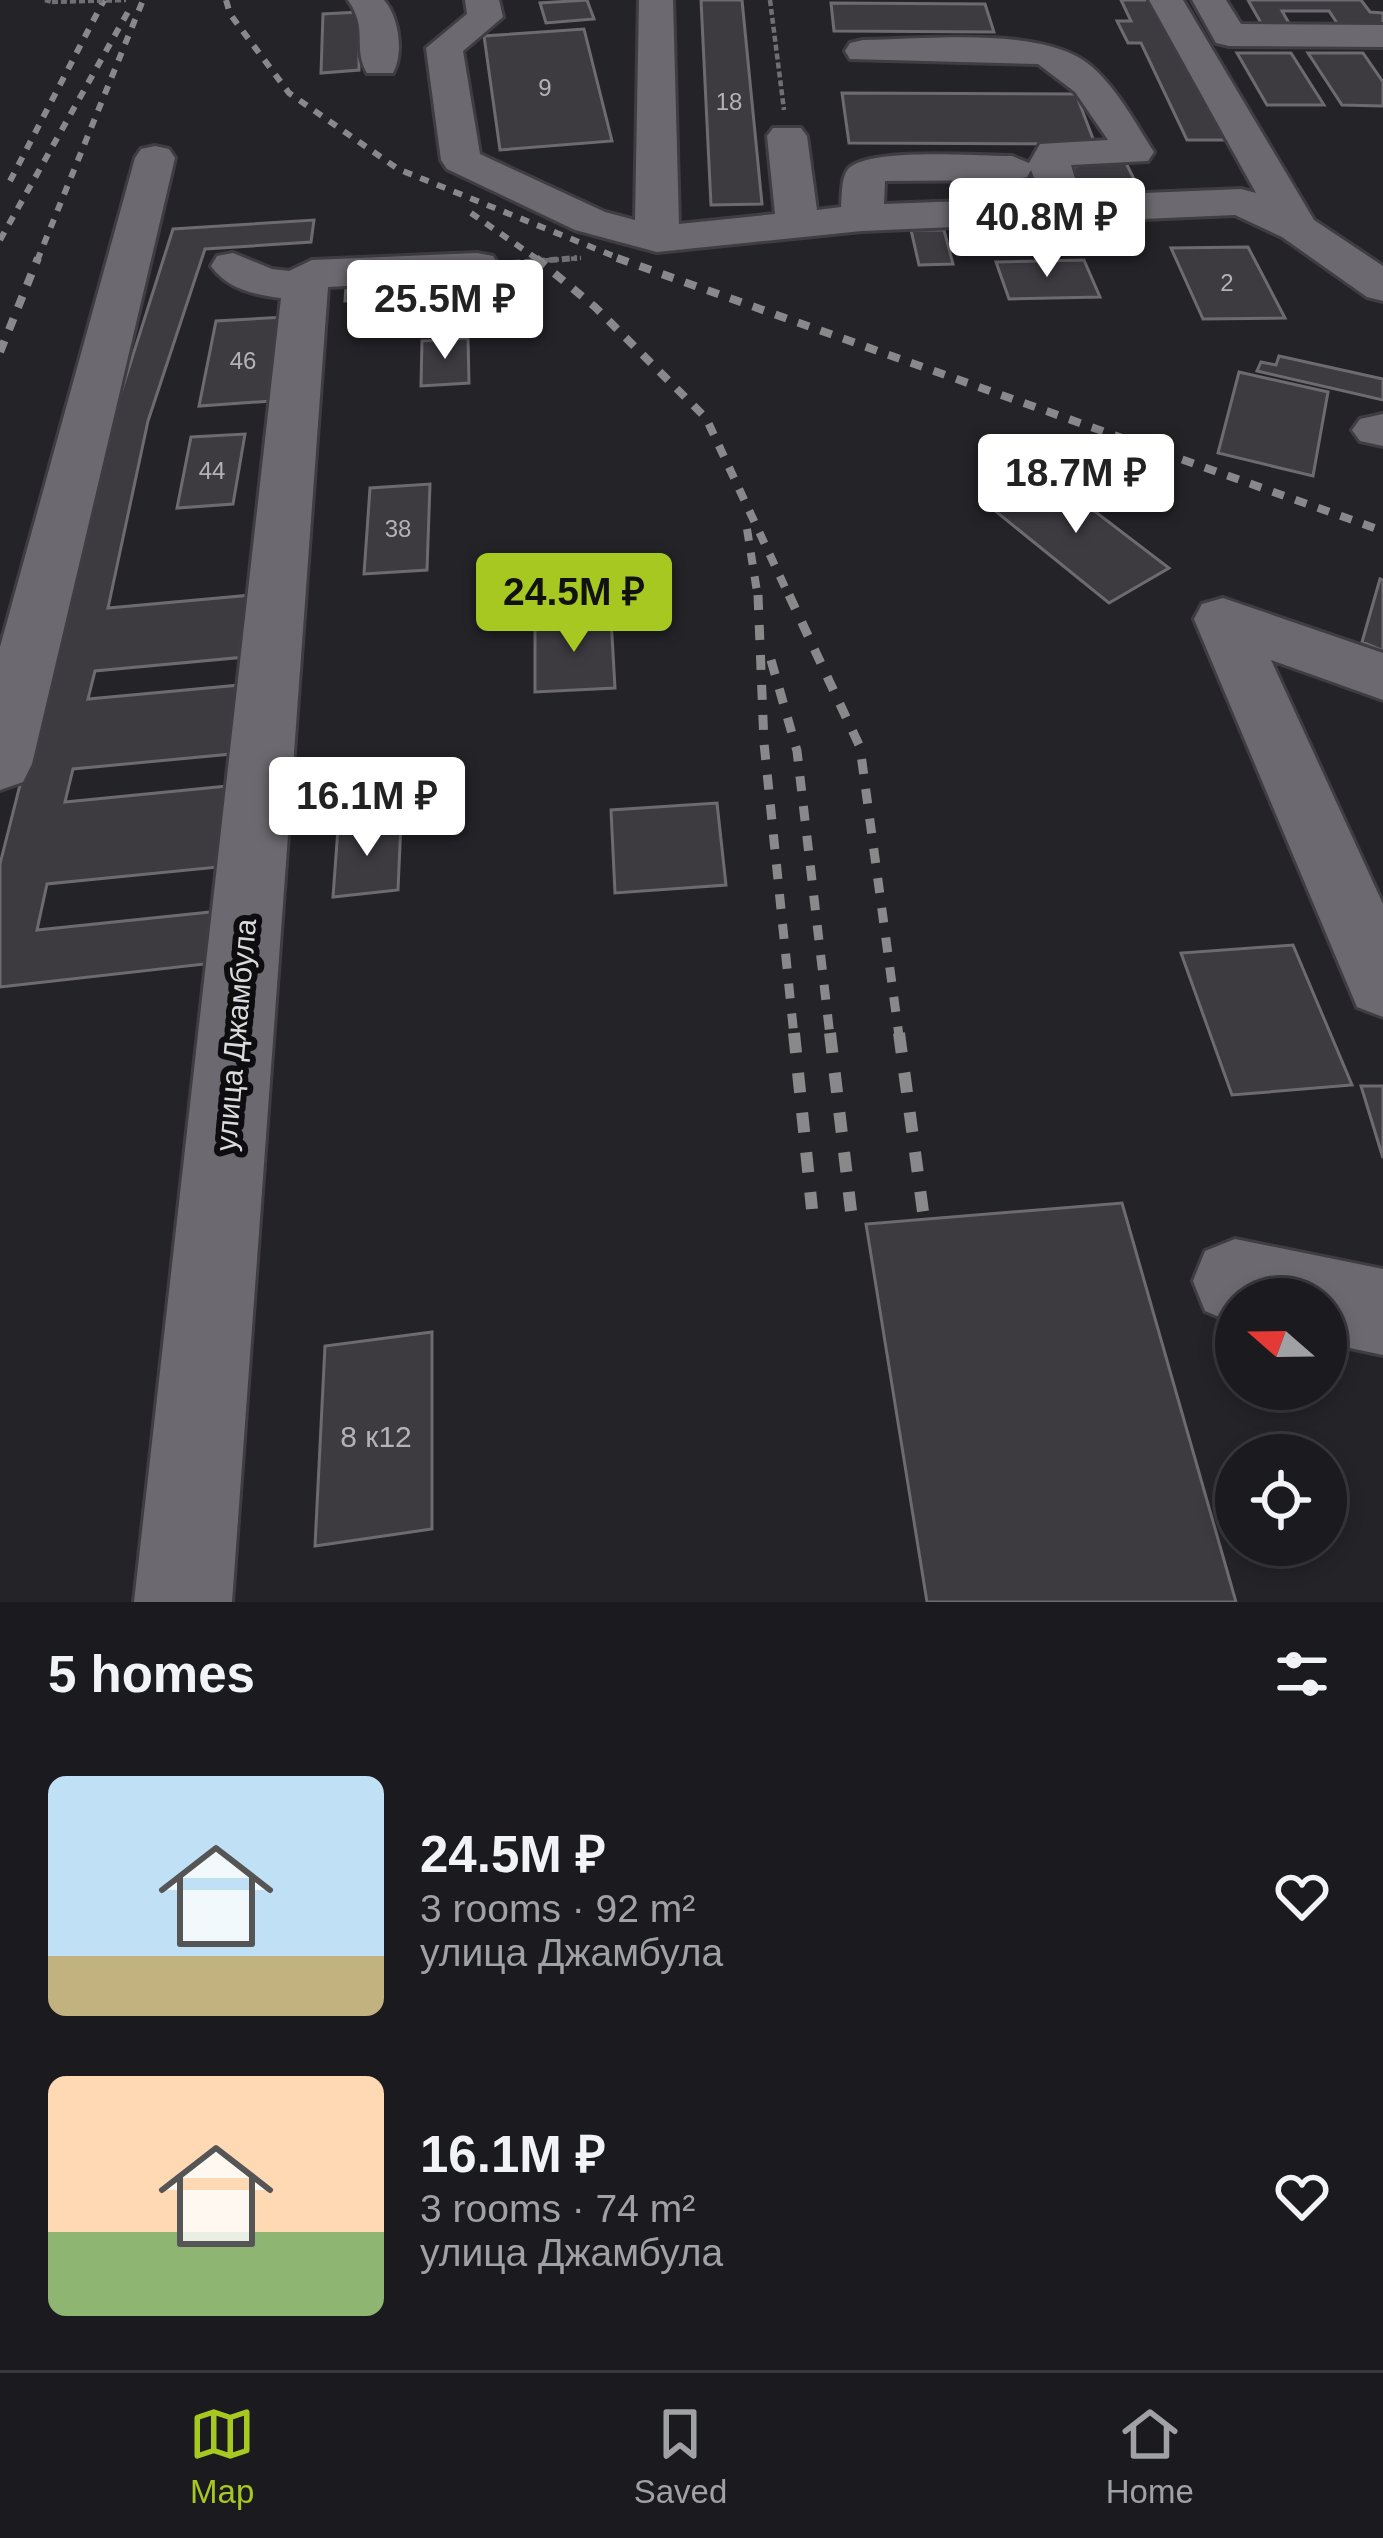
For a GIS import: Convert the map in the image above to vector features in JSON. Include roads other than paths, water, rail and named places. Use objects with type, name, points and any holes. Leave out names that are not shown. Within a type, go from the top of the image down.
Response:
[{"type":"street","points":[[365,0],[378,15],[380,65]]},
{"type":"street","points":[[482,0],[485,17],[444,48],[461,160],[590,221],[648,237],[862,218],[1154,164]]},
{"type":"street","points":[[648,237],[656,0]]},
{"type":"street","points":[[1166,0],[1212,44],[1383,36]]},
{"type":"street","points":[[1209,0],[1212,44],[1297,228]]},
{"type":"street","points":[[863,51],[1057,56],[1072,64],[1154,164]]},
{"type":"street","points":[[787,136],[797,224]]},
{"type":"street","points":[[1057,189],[1048,161],[1054,154],[1154,164],[1297,228],[1383,287]]},
{"type":"street","points":[[0,764],[155,158]]},
{"type":"street","points":[[862,218],[865,175],[879,169],[1012,168]]},
{"type":"street","points":[[233,266],[304,306],[312,274],[477,266]]},
{"type":"street","name":"улица Джамбула","points":[[183,1602],[304,306]]},
{"type":"street","points":[[1383,677],[1223,619],[1383,984]]},
{"type":"street","points":[[1347,1305],[1383,1312]]},
{"type":"railway","points":[[10,181],[104,0]]},
{"type":"railway","points":[[37,261],[143,0]]},
{"type":"railway","points":[[226,0],[230,14],[289,93],[398,169],[626,261]]},
{"type":"railway","points":[[0,240],[129,10]]},
{"type":"railway","points":[[471,213],[538,259]]},
{"type":"railway","points":[[0,352],[38,258]]},
{"type":"railway","points":[[617,258],[1383,531]]},
{"type":"railway","points":[[538,259],[595,307],[706,418],[790,598]]},
{"type":"railway","points":[[747,529],[758,598]]},
{"type":"railway","points":[[758,595],[764,743],[794,1036]]},
{"type":"railway","points":[[789,595],[860,747],[899,1036]]},
{"type":"railway","points":[[771,660],[797,751],[830,1036]]},
{"type":"railway","points":[[794,1033],[812,1209]]},
{"type":"railway","points":[[830,1033],[851,1211]]},
{"type":"railway","points":[[899,1033],[924,1219]]}]
